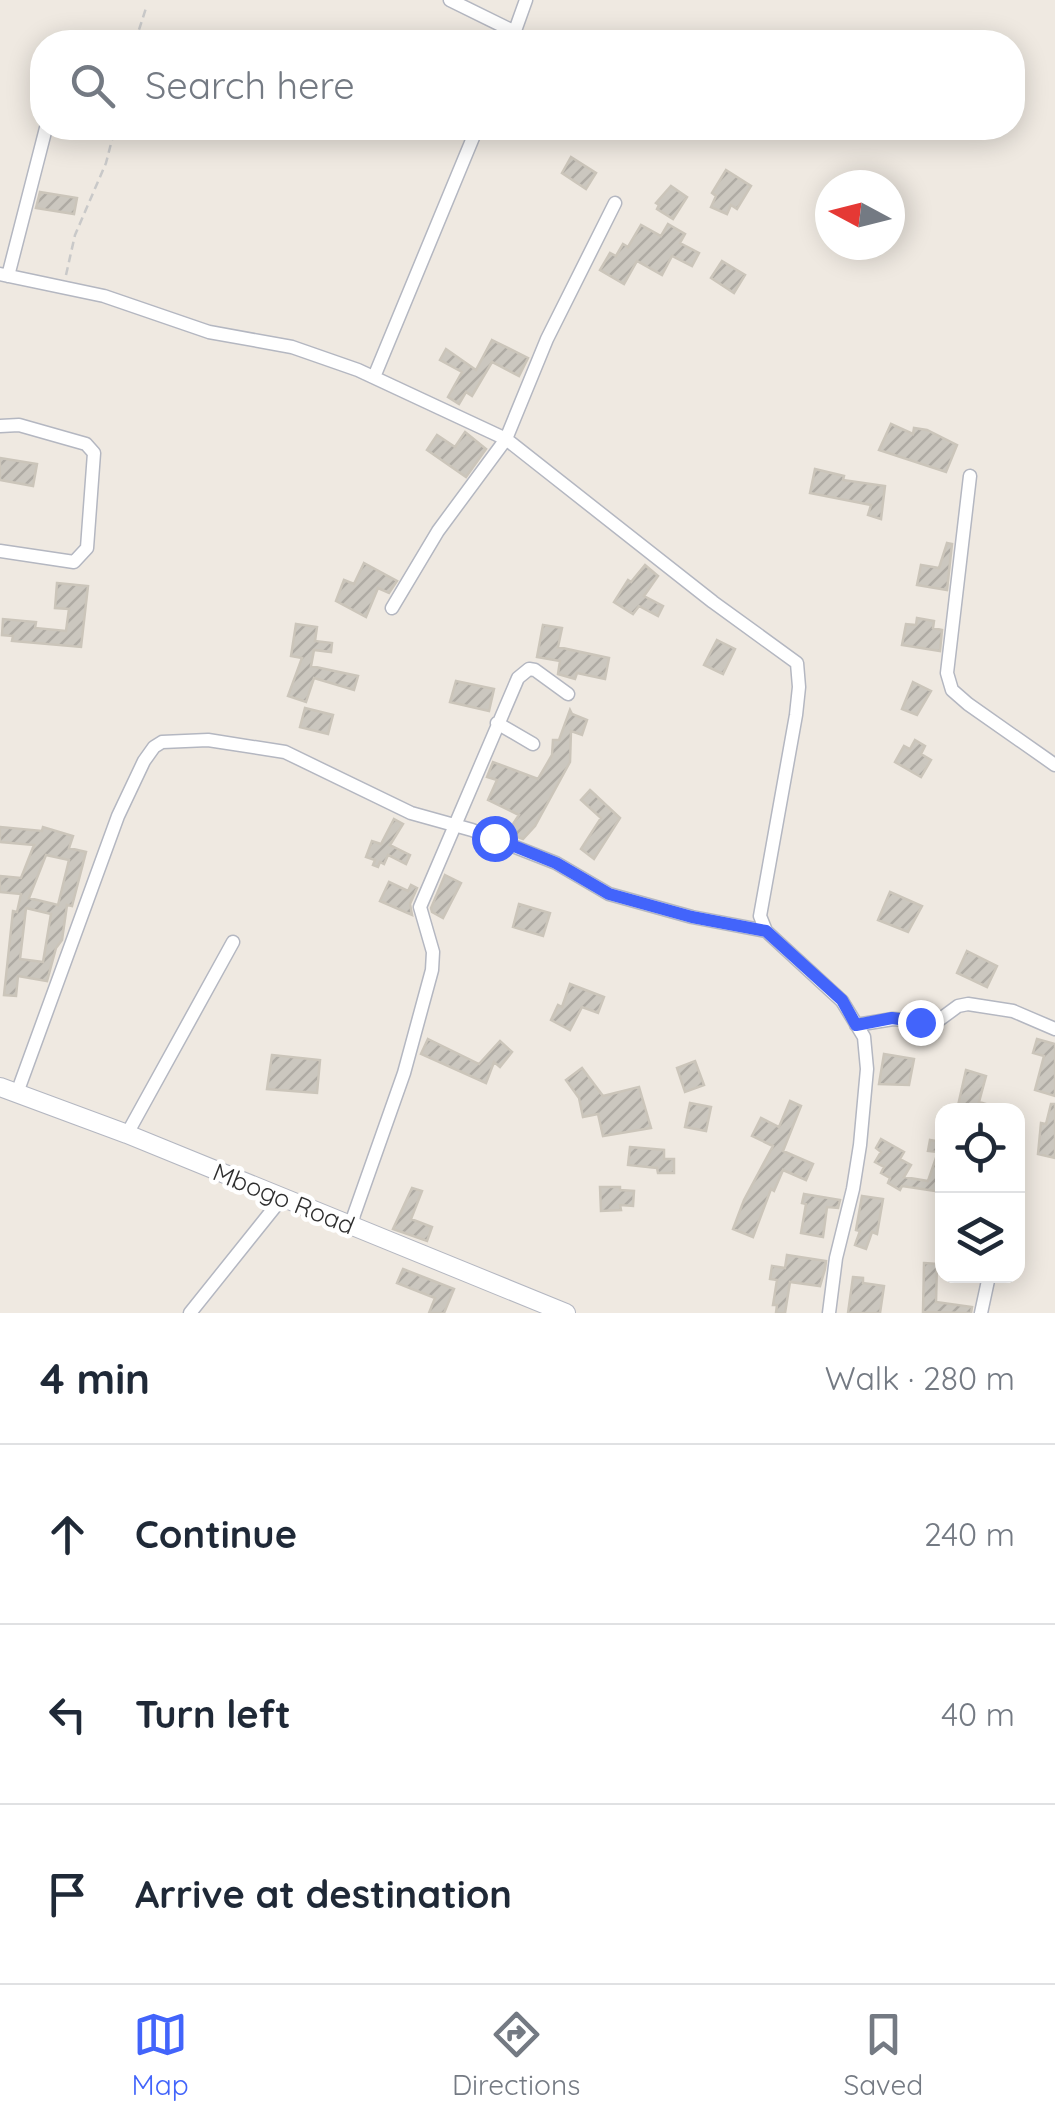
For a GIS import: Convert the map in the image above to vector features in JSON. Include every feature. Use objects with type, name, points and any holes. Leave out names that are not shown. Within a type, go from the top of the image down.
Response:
[{"type":"main road","name":"Mbogo Road","points":[[9,1090],[127,1134],[554,1311]]},
{"type":"street","points":[[450,0],[501,30]]},
{"type":"street","points":[[515,30],[526,0]]},
{"type":"street","points":[[43,140],[4,275],[104,296],[209,332],[292,347],[374,377],[506,439],[797,663],[800,687],[796,716],[760,916],[766,931],[842,1000],[864,1037],[865,1088],[853,1190],[836,1258],[830,1313]]},
{"type":"street","points":[[374,377],[473,140]]},
{"type":"street","points":[[392,608],[438,531],[506,439],[547,339],[615,203]]},
{"type":"street","points":[[0,426],[19,425],[86,444],[94,452],[94,467],[87,548],[81,558],[74,562],[0,550]]},
{"type":"street","points":[[970,476],[947,673],[952,690],[968,704],[1055,765]]},
{"type":"street","points":[[350,1226],[404,1073],[432,970],[433,952],[420,907],[518,678],[529,669],[568,694]]},
{"type":"street","points":[[497,722],[533,744]]},
{"type":"street","points":[[9,1090],[105,848],[154,747],[162,742],[208,740],[285,752],[411,813],[556,863],[609,894],[692,917],[766,931]]},
{"type":"street","points":[[127,1134],[234,942]]},
{"type":"street","points":[[856,1025],[892,1018],[930,1022],[968,1004],[1014,1010],[1055,1028]]},
{"type":"street","points":[[190,1313],[282,1198]]},
{"type":"street","points":[[982,1313],[988,1283]]},
{"type":"path","points":[[139,30],[146,5]]},
{"type":"path","points":[[63,286],[75,235],[112,140]]},
{"type":"building","points":[[571,157],[596,173],[586,189],[562,173]]},
{"type":"building","points":[[726,170],[751,186],[737,209],[731,205],[727,214],[711,207],[716,196],[712,193]]},
{"type":"building","points":[[671,186],[687,197],[673,219],[657,209],[656,203]]},
{"type":"building","points":[[40,192],[77,198],[74,214],[36,208]]},
{"type":"building","points":[[668,224],[685,234],[680,243],[699,253],[692,266],[672,256],[662,275],[637,261],[624,284],[600,270],[610,253],[616,256],[623,244],[628,247],[641,225],[661,236]]},
{"type":"building","points":[[722,261],[745,275],[734,293],[711,278]]},
{"type":"building","points":[[492,340],[528,358],[519,376],[492,362],[472,396],[466,392],[459,404],[448,397],[462,372],[440,360],[446,349],[476,370]]},
{"type":"building","points":[[891,424],[913,434],[914,428],[927,430],[957,445],[946,472],[879,450]]},
{"type":"building","points":[[465,432],[486,449],[466,477],[427,450],[437,435],[455,447]]},
{"type":"building","points":[[0,458],[37,464],[33,486],[0,480]]},
{"type":"building","points":[[815,469],[844,476],[843,480],[885,486],[881,519],[868,515],[871,505],[810,493]]},
{"type":"building","points":[[947,543],[952,544],[947,590],[917,585],[921,565],[939,568]]},
{"type":"building","points":[[364,563],[397,581],[389,593],[378,588],[366,617],[336,601],[344,580],[354,584]]},
{"type":"building","points":[[645,565],[658,576],[644,596],[663,606],[658,616],[639,606],[633,614],[614,602],[628,580],[631,582]]},
{"type":"building","points":[[57,583],[88,586],[81,647],[12,641],[13,636],[2,635],[3,619],[36,622],[35,628],[66,631],[69,609],[55,608]]},
{"type":"building","points":[[917,618],[934,621],[933,628],[942,630],[940,651],[902,645],[906,624],[916,625]]},
{"type":"building","points":[[296,624],[317,627],[315,641],[332,643],[331,652],[314,650],[311,666],[358,676],[354,690],[314,678],[306,702],[288,696],[302,658],[291,656]]},
{"type":"building","points":[[543,625],[562,628],[558,647],[609,658],[605,679],[577,673],[575,679],[558,674],[560,661],[537,657]]},
{"type":"building","points":[[717,640],[735,649],[723,674],[704,665]]},
{"type":"building","points":[[456,681],[494,689],[489,711],[450,702]]},
{"type":"building","points":[[913,682],[931,691],[917,715],[902,709]]},
{"type":"building","points":[[305,708],[333,715],[328,734],[300,727]]},
{"type":"building","points":[[570,710],[587,720],[582,735],[571,731],[570,762],[535,826],[523,839],[507,833],[519,815],[488,800],[497,780],[487,777],[493,762],[538,779]]},
{"type":"building","points":[[915,740],[925,746],[921,754],[931,760],[921,777],[895,762],[904,746],[910,749]]},
{"type":"building","points":[[590,790],[620,818],[594,859],[581,849],[601,818],[581,800]]},
{"type":"building","points":[[394,819],[403,824],[390,845],[410,855],[406,864],[388,855],[378,867],[373,865],[375,860],[366,857],[372,841],[381,844]]},
{"type":"building","points":[[0,827],[42,831],[43,827],[73,836],[69,848],[86,852],[47,981],[18,976],[16,996],[4,995],[13,911],[17,912],[21,894],[0,892],[0,876],[21,878],[34,845],[0,842]],"holes":[[[46,855],[69,860],[58,905],[29,898]],[[26,908],[51,914],[43,962],[20,959]]]},
{"type":"building","points":[[445,875],[461,883],[443,918],[431,908]]},
{"type":"building","points":[[389,882],[408,891],[411,885],[417,888],[410,904],[412,915],[380,901]]},
{"type":"building","points":[[890,892],[922,906],[908,932],[878,920]]},
{"type":"building","points":[[519,904],[550,913],[543,936],[513,927]]},
{"type":"building","points":[[967,951],[997,966],[987,987],[957,973]]},
{"type":"building","points":[[570,984],[604,997],[598,1013],[582,1007],[570,1030],[551,1020],[558,1005],[562,1007]]},
{"type":"building","points":[[428,1039],[479,1064],[500,1041],[512,1052],[500,1067],[494,1062],[486,1083],[421,1054]]},
{"type":"building","points":[[1037,1039],[1055,1044],[1055,1096],[1035,1090],[1044,1056],[1033,1053]]},
{"type":"building","points":[[884,1054],[914,1059],[909,1085],[879,1084]]},
{"type":"building","points":[[272,1055],[320,1060],[317,1093],[267,1089]]},
{"type":"building","points":[[695,1061],[704,1085],[685,1092],[677,1068]]},
{"type":"building","points":[[582,1068],[603,1096],[639,1087],[651,1128],[603,1136],[598,1114],[583,1117],[579,1098],[566,1080]]},
{"type":"building","points":[[966,1070],[986,1076],[979,1102],[982,1103],[959,1103]]},
{"type":"building","points":[[790,1101],[801,1106],[783,1151],[813,1164],[806,1180],[783,1170],[774,1191],[771,1189],[753,1237],[733,1229],[773,1146],[752,1136],[761,1118],[779,1127]]},
{"type":"building","points":[[690,1103],[711,1107],[706,1131],[685,1127]]},
{"type":"building","points":[[1051,1104],[1055,1104],[1055,1158],[1038,1154],[1041,1123],[1046,1124]]},
{"type":"building","points":[[881,1139],[904,1152],[900,1159],[911,1165],[904,1177],[928,1181],[935,1161],[935,1191],[902,1186],[900,1190],[888,1183],[890,1178],[881,1173],[884,1167],[875,1162],[881,1152],[876,1148]]},
{"type":"building","points":[[930,1140],[935,1141],[935,1152],[928,1151]]},
{"type":"building","points":[[630,1147],[664,1150],[664,1159],[674,1159],[674,1173],[628,1165]]},
{"type":"building","points":[[600,1187],[634,1191],[633,1206],[601,1211]]},
{"type":"building","points":[[412,1188],[422,1191],[411,1219],[432,1227],[427,1241],[393,1229]]},
{"type":"building","points":[[804,1194],[840,1200],[838,1208],[827,1207],[823,1237],[801,1233]]},
{"type":"building","points":[[862,1196],[883,1199],[877,1234],[872,1232],[866,1249],[855,1245]]},
{"type":"building","points":[[787,1255],[826,1261],[825,1269],[820,1286],[790,1282],[785,1313],[776,1313],[777,1305],[773,1305],[777,1280],[770,1279],[772,1266],[785,1268]]},
{"type":"building","points":[[924,1263],[935,1264],[936,1302],[972,1307],[971,1313],[923,1312]]},
{"type":"building","points":[[403,1269],[454,1289],[444,1313],[429,1313],[435,1298],[397,1283]]},
{"type":"building","points":[[853,1277],[884,1286],[880,1313],[848,1313]]},
{"type":"route","points":[[494,838],[556,863],[609,894],[692,917],[766,931],[842,1000],[856,1025],[892,1018],[920,1022]]}]
